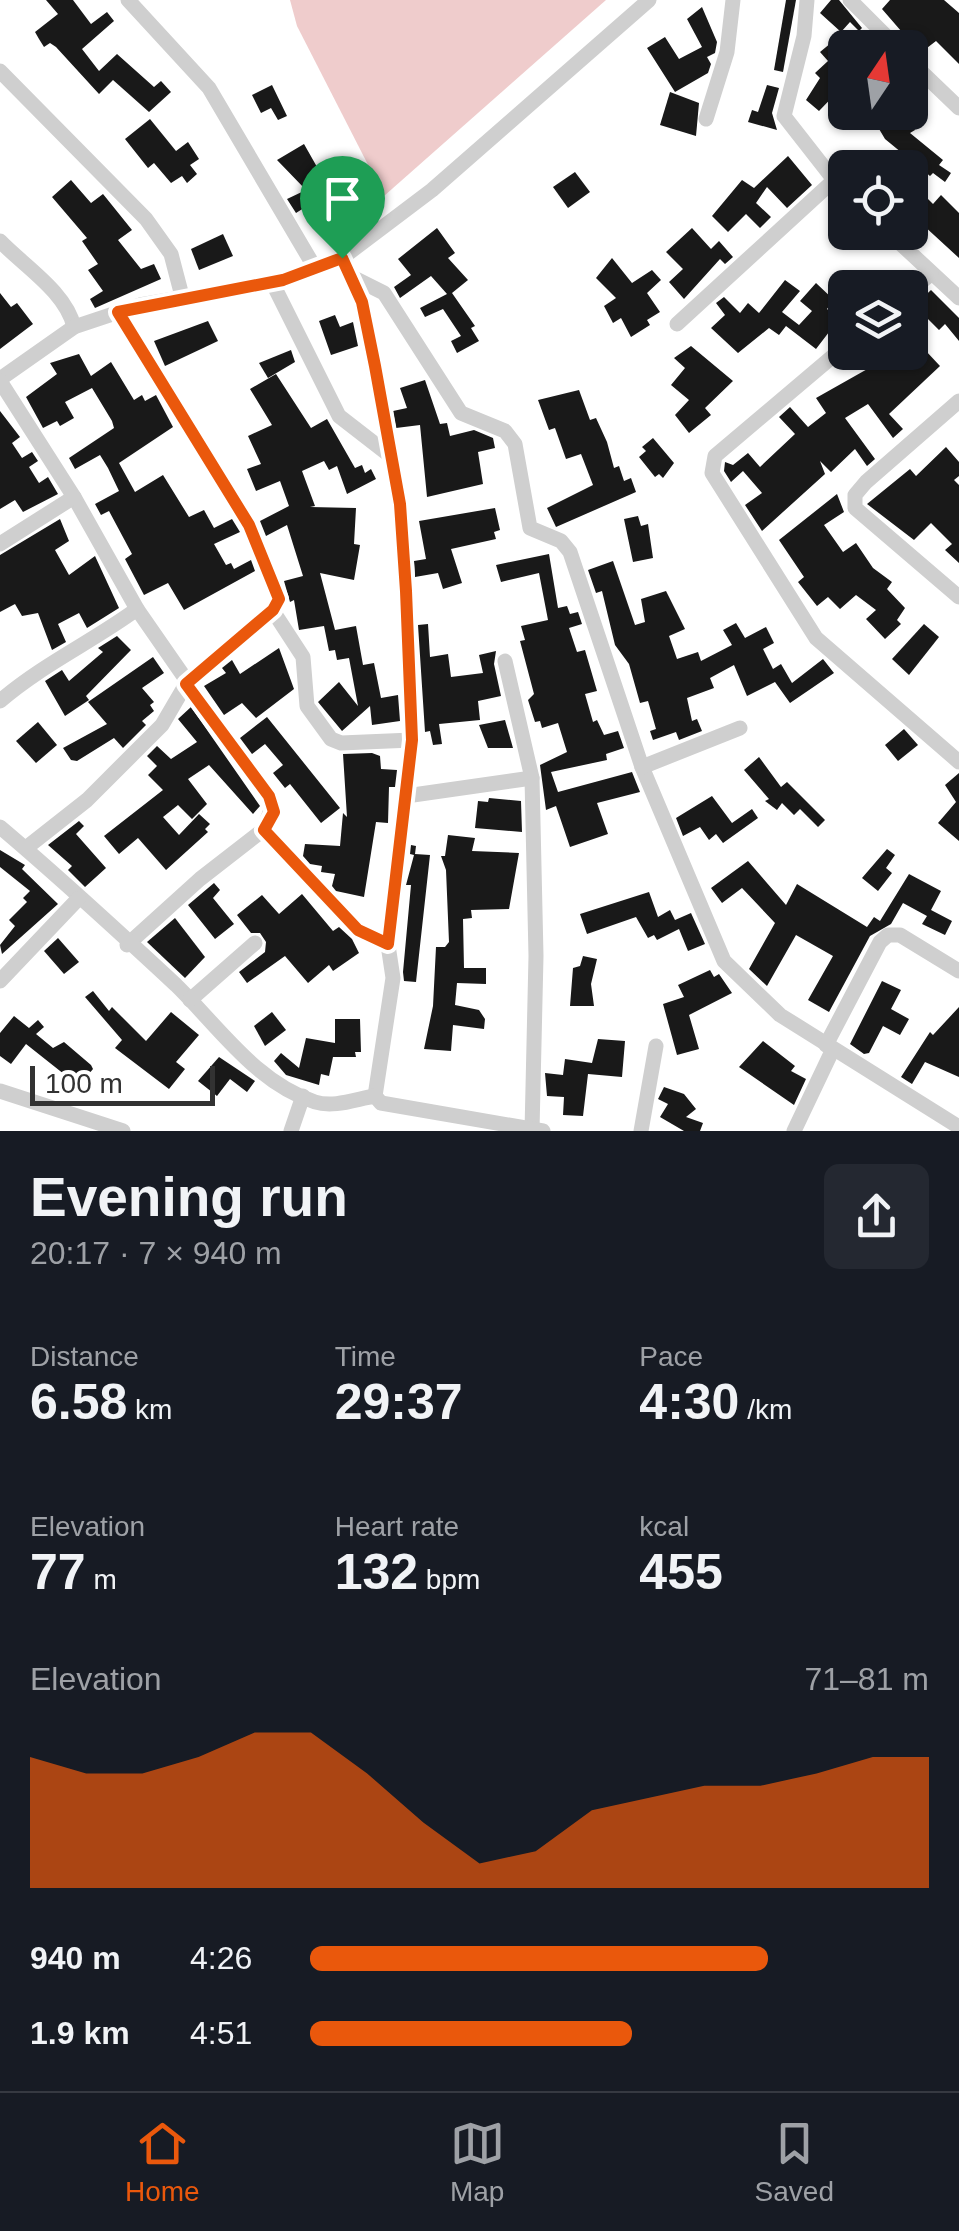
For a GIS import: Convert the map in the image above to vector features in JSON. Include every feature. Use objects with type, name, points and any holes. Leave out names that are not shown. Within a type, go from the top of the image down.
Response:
[{"type":"street","points":[[128,0],[210,88],[315,268]]},
{"type":"street","points":[[127,944],[200,878],[264,830],[274,812],[269,796],[186,684],[137,609],[74,496],[0,380],[74,327],[182,296],[272,282],[342,258],[432,190],[649,0]]},
{"type":"street","points":[[706,119],[727,52],[733,0]]},
{"type":"street","points":[[807,0],[804,36],[784,116],[828,176]]},
{"type":"street","points":[[850,0],[880,30]]},
{"type":"street","points":[[0,71],[146,218],[171,254],[182,296]]},
{"type":"street","points":[[928,78],[959,108]]},
{"type":"street","points":[[677,324],[828,186]]},
{"type":"street","points":[[0,241],[53,292],[71,313],[74,327]]},
{"type":"street","points":[[906,250],[959,298]]},
{"type":"street","points":[[342,258],[354,278],[375,366],[400,504],[412,740],[388,944],[393,978],[375,1096]]},
{"type":"street","points":[[354,278],[384,293],[461,413],[505,431],[515,444],[530,528],[561,541],[570,552],[642,767],[724,961],[767,1005],[959,1126]]},
{"type":"street","points":[[272,282],[340,416],[388,454]]},
{"type":"street","points":[[26,848],[87,800],[162,725],[186,684],[273,610],[279,599],[249,525],[118,312]]},
{"type":"street","points":[[828,360],[714,456],[712,473],[816,638],[959,762]]},
{"type":"street","points":[[957,409],[866,482],[855,496],[855,508],[907,558],[959,598]]},
{"type":"street","points":[[0,544],[74,496]]},
{"type":"street","points":[[0,700],[64,652],[99,637],[137,609]]},
{"type":"street","points":[[273,610],[303,657],[307,706],[331,739],[340,743],[412,740]]},
{"type":"street","points":[[505,661],[532,778],[536,956],[532,1131]]},
{"type":"street","points":[[642,767],[740,728]]},
{"type":"street","points":[[406,796],[532,778]]},
{"type":"street","points":[[0,827],[190,1000],[244,1056],[281,1086],[317,1103],[338,1104],[375,1096]]},
{"type":"street","points":[[264,830],[358,930],[388,944]]},
{"type":"street","points":[[0,980],[78,899]]},
{"type":"street","points":[[794,1131],[880,942],[888,935],[900,935],[959,971]]},
{"type":"street","points":[[190,1000],[254,942]]},
{"type":"street","points":[[641,1131],[656,1046]]},
{"type":"street","points":[[0,1091],[123,1131]]},
{"type":"street","points":[[292,1131],[303,1096]]},
{"type":"street","points":[[375,1096],[381,1102],[543,1131]]},
{"type":"shaded area","points":[[290,0],[606,0],[384,196],[297,26]]},
{"type":"building","points":[[46,0],[73,0],[91,24],[107,12],[114,21],[82,49],[99,71],[117,54],[154,87],[161,81],[171,92],[149,112],[113,80],[99,94],[56,47],[50,43],[44,47],[35,32],[58,14]]},
{"type":"building","points":[[786,0],[796,0],[783,72],[774,70]]},
{"type":"building","points":[[831,0],[839,0],[862,28],[858,30],[850,22],[839,30],[820,13]]},
{"type":"building","points":[[890,0],[944,0],[959,13],[959,64],[936,41],[928,47],[928,30],[900,30],[882,9]]},
{"type":"building","points":[[702,7],[717,42],[715,53],[707,57],[711,64],[708,73],[675,92],[647,48],[665,37],[679,59],[702,47],[687,19]]},
{"type":"building","points":[[828,61],[828,102],[819,111],[806,100],[820,78],[815,73]]},
{"type":"building","points":[[272,85],[287,116],[278,120],[271,108],[261,113],[252,95]]},
{"type":"building","points":[[767,85],[779,88],[772,113],[777,130],[748,122],[752,110],[758,112]]},
{"type":"building","points":[[670,92],[699,103],[696,136],[660,125]]},
{"type":"building","points":[[150,119],[176,151],[188,142],[199,159],[190,165],[197,174],[187,183],[182,176],[171,183],[154,163],[148,168],[125,139]]},
{"type":"building","points":[[880,130],[915,130],[910,133],[943,160],[939,165],[951,173],[945,182],[933,173],[930,176],[928,150],[898,150]]},
{"type":"building","points":[[304,144],[321,174],[314,179],[330,203],[314,211],[307,206],[296,213],[287,199],[306,190],[277,160]]},
{"type":"building","points":[[788,156],[812,185],[787,208],[767,187],[756,203],[771,217],[760,228],[746,214],[728,232],[712,216],[742,180],[754,188]]},
{"type":"building","points":[[575,172],[590,192],[568,208],[553,187]]},
{"type":"building","points":[[71,180],[91,203],[103,194],[132,230],[118,240],[141,269],[154,264],[161,279],[95,308],[90,299],[103,291],[88,270],[98,264],[82,241],[87,238],[52,197]]},
{"type":"building","points":[[941,195],[959,213],[959,258],[928,230],[928,199],[933,204]]},
{"type":"building","points":[[437,228],[455,253],[448,258],[468,280],[452,293],[475,326],[471,328],[479,341],[457,353],[451,341],[461,336],[443,309],[425,317],[420,308],[447,294],[431,276],[400,298],[394,287],[411,275],[398,259]]},
{"type":"building","points":[[692,228],[711,249],[719,241],[733,257],[725,264],[720,259],[684,299],[669,282],[683,269],[666,252]]},
{"type":"building","points":[[223,234],[233,256],[199,270],[191,249]]},
{"type":"building","points":[[612,258],[632,283],[652,270],[661,280],[647,293],[660,312],[647,320],[650,325],[631,337],[621,318],[613,323],[604,306],[616,298],[596,278]]},
{"type":"building","points":[[785,280],[800,291],[782,312],[799,325],[812,311],[800,301],[816,283],[828,294],[828,333],[816,349],[786,326],[779,335],[769,328],[738,353],[711,328],[725,315],[716,303],[724,297],[740,313],[748,303],[759,313]]},
{"type":"building","points":[[931,290],[959,318],[959,341],[945,324],[939,330],[928,319]]},
{"type":"building","points":[[0,293],[11,307],[17,303],[33,324],[0,349]]},
{"type":"building","points":[[335,315],[340,327],[353,322],[358,346],[331,355],[319,321]]},
{"type":"building","points":[[208,321],[218,341],[165,366],[154,341]]},
{"type":"building","points":[[691,346],[733,381],[705,408],[711,415],[689,433],[675,415],[689,400],[671,385],[685,368],[674,358]]},
{"type":"building","points":[[291,350],[295,362],[268,378],[259,363]]},
{"type":"building","points":[[928,353],[940,366],[889,414],[903,429],[893,438],[868,404],[845,418],[875,459],[867,466],[855,449],[831,472],[820,461],[825,474],[762,531],[745,505],[762,493],[743,471],[731,482],[724,471],[725,462],[733,465],[748,453],[760,467],[795,434],[779,417],[790,407],[808,427],[826,413],[816,398],[866,370],[928,370]]},
{"type":"building","points":[[79,354],[91,376],[111,362],[134,400],[142,395],[145,401],[156,395],[173,427],[119,463],[135,492],[163,475],[189,517],[204,510],[214,528],[232,519],[240,532],[214,544],[226,565],[231,563],[234,569],[251,560],[255,571],[184,610],[168,583],[144,595],[125,559],[132,554],[109,511],[101,515],[95,504],[119,491],[108,468],[100,455],[75,469],[69,458],[114,428],[112,421],[92,388],[65,402],[74,418],[60,426],[57,421],[43,428],[26,397],[57,374],[50,363]]},
{"type":"building","points":[[276,374],[311,428],[327,419],[355,468],[362,465],[365,473],[371,469],[376,479],[347,494],[337,466],[329,470],[324,461],[302,471],[315,506],[310,507],[356,508],[354,544],[360,545],[354,580],[320,573],[335,630],[356,626],[363,665],[374,663],[381,698],[398,695],[400,721],[372,725],[370,706],[342,731],[318,702],[339,682],[358,706],[349,658],[337,660],[335,650],[329,651],[324,626],[299,630],[294,600],[290,602],[284,581],[303,576],[287,525],[266,536],[260,521],[289,506],[280,481],[256,491],[247,469],[261,464],[248,436],[272,425],[250,389]]},
{"type":"building","points":[[425,380],[440,424],[447,423],[450,436],[474,430],[493,438],[495,448],[478,452],[483,484],[427,497],[420,425],[396,428],[393,411],[407,408],[400,388]]},
{"type":"building","points":[[579,390],[590,420],[596,418],[607,442],[614,468],[619,466],[624,481],[631,478],[636,492],[556,527],[547,508],[593,485],[581,454],[566,459],[555,428],[549,430],[538,400]]},
{"type":"building","points":[[0,411],[20,437],[12,443],[22,458],[32,452],[38,461],[29,467],[39,483],[48,477],[58,494],[23,512],[15,500],[0,509]]},
{"type":"building","points":[[653,438],[674,463],[663,478],[659,474],[655,477],[639,457],[646,451],[642,447]]},
{"type":"building","points":[[946,447],[959,462],[959,476],[954,480],[959,485],[959,563],[945,550],[952,544],[931,523],[914,540],[867,504],[910,469],[916,476]]},
{"type":"building","points":[[837,494],[844,512],[824,525],[843,552],[856,543],[873,568],[892,582],[887,589],[905,608],[897,620],[901,624],[885,639],[866,619],[876,610],[856,595],[840,609],[828,597],[817,606],[798,582],[804,577],[779,540]]},
{"type":"building","points":[[495,508],[500,530],[494,532],[496,539],[451,549],[462,583],[443,589],[438,573],[415,577],[414,561],[426,559],[419,521]]},
{"type":"building","points":[[638,516],[641,526],[648,524],[653,558],[633,562],[624,519]]},
{"type":"building","points":[[60,519],[69,541],[55,550],[69,575],[95,556],[119,608],[87,628],[79,613],[58,624],[66,642],[52,650],[38,613],[22,616],[15,604],[0,612],[0,555]]},
{"type":"building","points":[[549,554],[558,608],[567,606],[570,614],[578,612],[582,624],[569,628],[577,652],[585,650],[597,691],[585,694],[593,722],[597,720],[604,735],[618,731],[624,748],[606,754],[607,760],[551,772],[558,792],[632,772],[640,792],[597,803],[608,834],[570,847],[556,806],[546,810],[540,765],[567,752],[558,723],[542,728],[540,721],[535,722],[528,700],[534,694],[520,641],[525,640],[521,626],[548,620],[539,573],[501,582],[496,565]]},
{"type":"building","points":[[613,561],[635,625],[645,622],[641,599],[666,591],[685,629],[669,636],[677,659],[698,652],[701,661],[732,645],[723,630],[736,623],[745,638],[766,627],[774,643],[763,649],[773,669],[781,664],[792,683],[823,659],[834,673],[790,703],[775,682],[747,696],[734,665],[710,678],[714,688],[687,698],[692,721],[697,719],[702,731],[679,740],[676,732],[653,740],[650,731],[656,729],[648,701],[640,703],[629,664],[615,645],[602,591],[596,593],[588,570]]},
{"type":"building","points":[[428,624],[430,657],[448,654],[451,677],[483,673],[479,655],[496,651],[494,664],[501,696],[478,701],[480,720],[439,724],[442,744],[433,745],[430,731],[425,732],[418,625]]},
{"type":"building","points":[[924,624],[939,637],[909,675],[892,659]]},
{"type":"building","points":[[117,636],[131,650],[86,696],[89,700],[65,716],[45,681],[62,670],[69,681],[103,652],[98,648]]},
{"type":"building","points":[[279,648],[294,689],[256,718],[242,703],[224,715],[204,686],[226,673],[222,668],[232,660],[240,674]]},
{"type":"building","points":[[153,657],[164,673],[142,688],[154,702],[150,705],[154,711],[142,721],[146,725],[123,748],[114,738],[77,761],[71,760],[63,748],[107,724],[88,702]]},
{"type":"building","points":[[191,707],[260,806],[253,814],[209,765],[188,779],[207,804],[192,819],[178,805],[163,817],[179,835],[199,814],[210,824],[205,829],[208,832],[166,870],[138,838],[119,854],[104,836],[163,790],[148,775],[157,766],[147,756],[157,746],[171,759],[197,742],[178,719]]},
{"type":"building","points":[[267,717],[340,808],[321,823],[290,784],[285,788],[273,773],[283,765],[265,744],[252,754],[240,738]]},
{"type":"building","points":[[505,720],[513,748],[488,748],[479,725]]},
{"type":"building","points":[[38,722],[57,745],[36,763],[16,741]]},
{"type":"building","points":[[904,729],[918,745],[898,761],[885,745]]},
{"type":"building","points":[[343,754],[380,756],[381,769],[397,770],[395,787],[389,787],[388,823],[376,822],[364,897],[336,891],[332,886],[335,874],[321,872],[322,866],[310,864],[303,856],[305,844],[340,846],[343,813],[347,817]]},
{"type":"building","points":[[759,757],[781,787],[787,782],[825,820],[818,827],[800,809],[794,815],[782,803],[777,810],[765,801],[769,799],[744,770]]},
{"type":"building","points":[[959,773],[959,841],[938,823],[956,802],[945,785]]},
{"type":"building","points":[[712,796],[732,823],[752,809],[758,818],[723,843],[716,834],[709,840],[700,827],[683,836],[676,818]]},
{"type":"building","points":[[489,798],[521,801],[522,832],[475,828],[478,801],[488,802]]},
{"type":"building","points":[[79,821],[84,826],[76,834],[106,868],[85,887],[68,870],[72,866],[48,845]]},
{"type":"building","points":[[448,835],[475,838],[472,851],[519,853],[509,909],[471,910],[472,918],[463,919],[464,968],[486,968],[486,984],[457,983],[455,1005],[479,1010],[485,1019],[484,1029],[453,1025],[451,1051],[424,1049],[433,1006],[436,947],[445,947],[449,942],[446,870],[441,856],[445,856]]},
{"type":"building","points":[[411,845],[416,846],[415,854],[430,855],[416,982],[404,981],[403,972],[411,885],[406,885],[414,855],[410,854]]},
{"type":"building","points":[[887,849],[895,855],[886,868],[892,873],[878,891],[862,878]]},
{"type":"building","points":[[0,850],[25,865],[22,869],[58,904],[2,954],[0,945],[15,926],[9,920],[27,902],[23,898],[30,891],[0,867]]},
{"type":"building","points":[[748,861],[786,905],[797,884],[867,927],[874,917],[880,921],[909,874],[941,891],[931,910],[952,921],[945,935],[922,924],[927,916],[903,903],[891,924],[870,936],[829,1012],[808,1000],[833,956],[796,935],[767,986],[749,969],[775,923],[742,888],[722,903],[711,888]]},
{"type":"building","points":[[214,883],[220,890],[213,898],[234,924],[215,939],[188,905]]},
{"type":"building","points":[[649,892],[658,917],[670,910],[675,920],[691,913],[705,944],[688,951],[679,929],[657,940],[654,935],[648,938],[636,917],[587,934],[580,914]]},
{"type":"building","points":[[302,894],[333,931],[339,927],[352,939],[359,953],[333,971],[329,965],[308,983],[285,956],[247,983],[239,972],[265,952],[266,942],[260,933],[251,933],[237,915],[262,895],[279,914]]},
{"type":"building","points":[[175,918],[205,957],[185,978],[147,942]]},
{"type":"building","points":[[58,938],[79,962],[64,974],[44,951]]},
{"type":"building","points":[[583,956],[597,959],[591,984],[594,1006],[570,1006],[573,968],[580,966]]},
{"type":"building","points":[[710,970],[714,977],[719,974],[732,993],[689,1015],[699,1049],[677,1055],[663,1004],[684,997],[678,985]]},
{"type":"building","points":[[882,981],[901,990],[891,1009],[909,1019],[900,1035],[883,1026],[869,1053],[864,1054],[850,1044]]},
{"type":"building","points":[[93,991],[109,1011],[112,1007],[146,1041],[171,1012],[199,1035],[176,1062],[185,1069],[169,1089],[115,1048],[122,1040],[85,997]]},
{"type":"building","points":[[959,1007],[959,1077],[925,1062],[912,1084],[901,1077],[930,1032],[933,1035]]},
{"type":"building","points":[[272,1012],[286,1030],[265,1046],[254,1026]]},
{"type":"building","points":[[14,1016],[29,1028],[38,1020],[44,1027],[36,1034],[53,1048],[64,1042],[91,1065],[93,1069],[79,1086],[26,1044],[11,1064],[0,1056],[0,1033]]},
{"type":"building","points":[[335,1019],[360,1019],[361,1052],[355,1052],[356,1057],[333,1057],[329,1076],[321,1074],[319,1085],[286,1075],[274,1061],[281,1053],[299,1068],[306,1038],[335,1043]]},
{"type":"building","points":[[598,1039],[625,1041],[622,1077],[588,1074],[583,1116],[563,1115],[564,1097],[547,1096],[545,1073],[563,1075],[565,1059],[592,1063]]},
{"type":"building","points":[[763,1041],[795,1066],[791,1071],[806,1079],[794,1105],[739,1067]]},
{"type":"building","points":[[219,1057],[255,1081],[247,1092],[230,1079],[217,1096],[198,1081]]},
{"type":"building","points":[[664,1087],[684,1094],[696,1109],[686,1117],[703,1123],[700,1131],[684,1131],[660,1117],[668,1104],[658,1099]]},
{"type":"route","points":[[342,258],[362,302],[375,366],[400,504],[406,591],[412,740],[388,944],[358,930],[264,830],[274,812],[269,796],[186,684],[273,610],[279,599],[249,525],[118,312],[188,295],[283,280],[342,258]]}]
